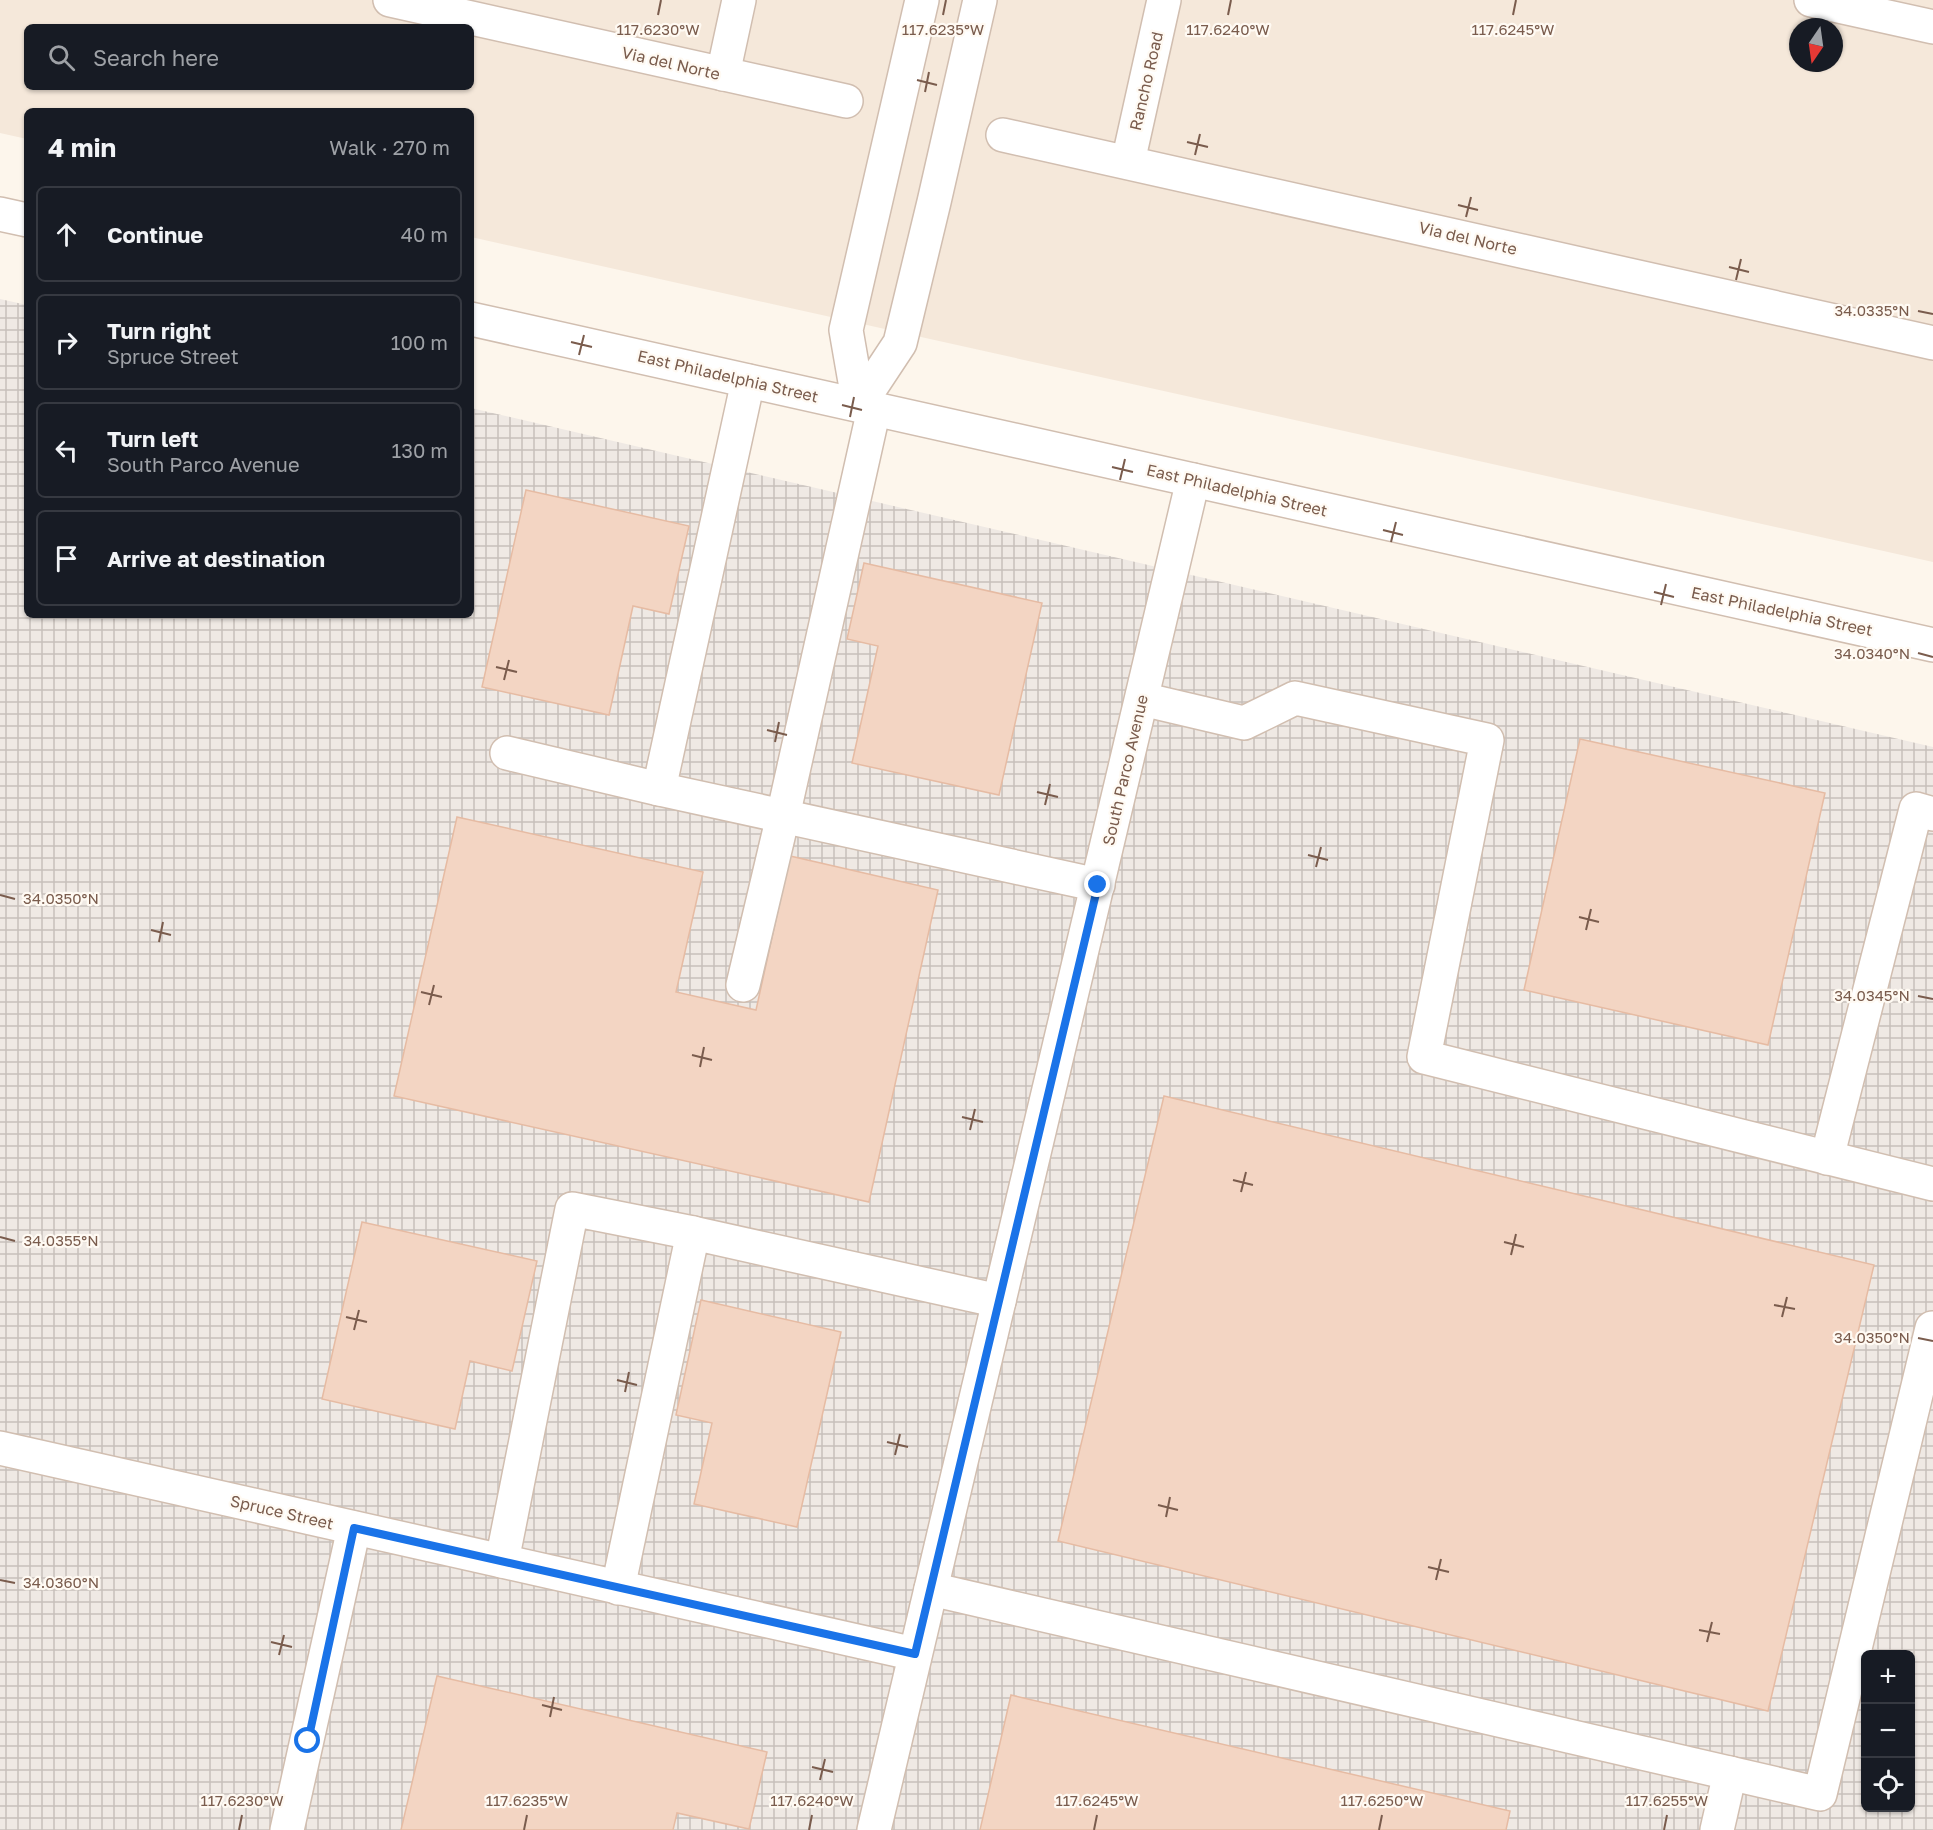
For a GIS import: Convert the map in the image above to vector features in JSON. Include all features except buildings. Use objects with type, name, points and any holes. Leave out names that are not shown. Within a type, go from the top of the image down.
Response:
[{"type":"street","name":"Via del Norte","points":[[390,0],[846,101]]},
{"type":"street","points":[[723,74],[739,0]]},
{"type":"street","points":[[867,407],[846,330],[922,0]]},
{"type":"street","points":[[743,985],[783,816],[867,407],[900,343],[980,0]]},
{"type":"street","name":"Rancho Road","points":[[1128,162],[1164,0]]},
{"type":"street","points":[[1811,0],[1933,27]]},
{"type":"street","name":"Via del Norte","points":[[1003,135],[1933,343]]},
{"type":"street","points":[[0,214],[24,219]]},
{"type":"street","name":"East Philadelphia Street","points":[[474,320],[1933,645]]},
{"type":"street","points":[[659,789],[748,381]]},
{"type":"street","name":"South Parco Avenue","points":[[874,1830],[1193,480]]},
{"type":"street","points":[[1142,699],[1244,723],[1295,698],[1487,740],[1424,1057],[1933,1184]]},
{"type":"street","points":[[507,753],[659,789],[1098,885]]},
{"type":"street","points":[[1827,1158],[1916,809],[1933,814]]},
{"type":"street","points":[[502,1562],[572,1209],[693,1233],[999,1301]]},
{"type":"street","points":[[618,1588],[693,1233]]},
{"type":"street","points":[[931,1589],[1820,1794],[1932,1328]]},
{"type":"street","name":"Spruce Street","points":[[0,1448],[915,1654]]},
{"type":"street","points":[[287,1830],[354,1528]]},
{"type":"street","points":[[1717,1830],[1730,1773]]},
{"type":"shaded area","points":[[0,0],[1933,0],[1933,562],[474,238],[474,108],[24,108],[24,138],[0,133]]},
{"type":"shaded area","points":[[0,299],[24,304],[24,618],[474,618],[474,409],[1933,747],[1933,1830],[0,1830]]},
{"type":"route","points":[[308,1741],[354,1528],[915,1654],[1098,885]]}]
